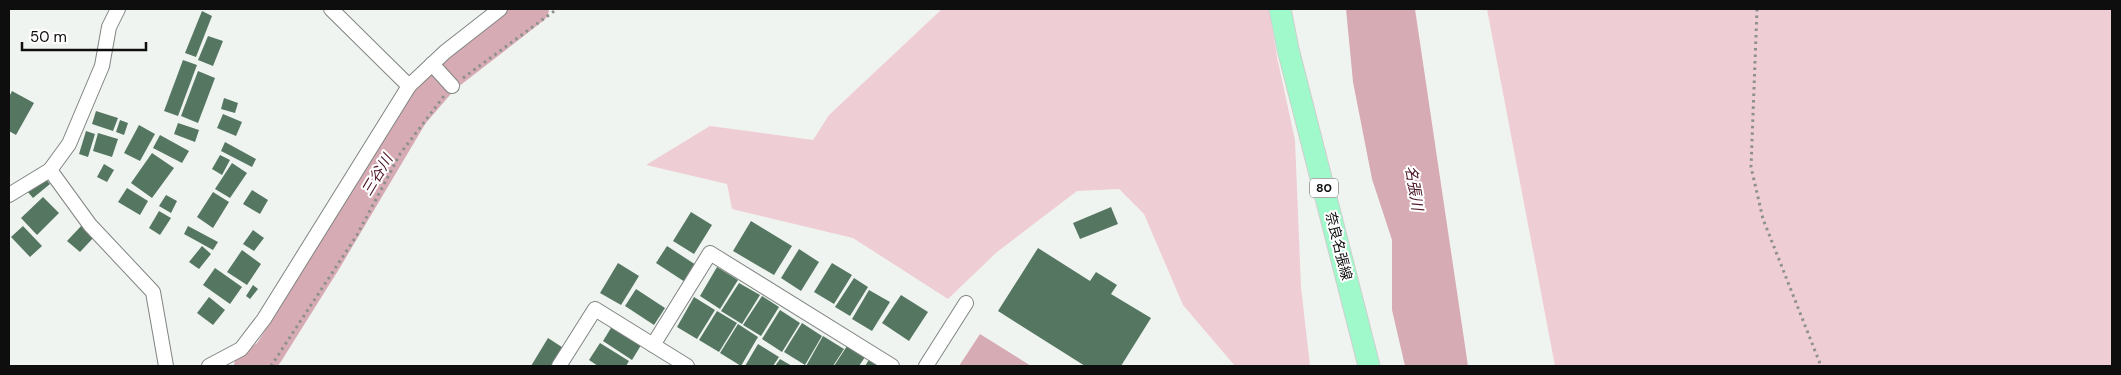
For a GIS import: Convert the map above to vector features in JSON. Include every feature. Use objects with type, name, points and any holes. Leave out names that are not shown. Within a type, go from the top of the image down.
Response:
[{"type":"main road","name":"奈良名張線","points":[[1280,9],[1288,49],[1369,366]]},
{"type":"street","points":[[9,195],[50,170],[69,144],[89,102],[102,66],[109,27],[118,9]]},
{"type":"street","points":[[331,9],[409,86]]},
{"type":"street","points":[[209,366],[241,349],[264,319],[409,86],[500,9]]},
{"type":"street","points":[[433,64],[451,84]]},
{"type":"street","points":[[50,170],[90,225],[153,292],[166,366]]},
{"type":"street","points":[[653,344],[710,253],[892,366]]},
{"type":"street","points":[[926,366],[966,303]]},
{"type":"street","points":[[559,366],[595,309],[653,344],[684,366]]},
{"type":"path","points":[[271,366],[357,235],[400,154],[451,84],[557,9]]},
{"type":"path","points":[[1757,9],[1751,167],[1763,219],[1821,366]]},
{"type":"shaded area","points":[[942,9],[1269,9],[1295,140],[1301,287],[1310,366],[1235,366],[1183,305],[1144,214],[1119,189],[1077,191],[997,252],[948,299],[853,238],[732,209],[727,184],[646,165],[710,126],[813,140],[829,115]]},
{"type":"shaded area","points":[[1487,9],[2112,9],[2112,366],[1555,366]]},
{"type":"water","name":"名張川","points":[[1346,9],[1415,9],[1468,366],[1405,366],[1392,310],[1392,240],[1372,179],[1353,82]]},
{"type":"water","points":[[980,334],[1031,366],[959,366]]},
{"type":"building","points":[[202,11],[212,16],[196,57],[185,53]]},
{"type":"building","points":[[208,36],[223,41],[213,66],[198,60]]},
{"type":"building","points":[[183,60],[197,65],[178,116],[164,111]]},
{"type":"building","points":[[198,71],[215,78],[198,123],[181,116]]},
{"type":"building","points":[[12,91],[34,103],[16,135],[9,131],[9,97]]},
{"type":"building","points":[[224,98],[238,103],[235,113],[221,109]]},
{"type":"building","points":[[96,111],[118,118],[113,131],[92,124]]},
{"type":"building","points":[[223,114],[242,122],[236,136],[217,128]]},
{"type":"building","points":[[120,120],[128,123],[124,135],[116,132]]},
{"type":"building","points":[[178,123],[199,130],[195,142],[174,134]]},
{"type":"building","points":[[139,125],[155,134],[140,161],[124,153]]},
{"type":"building","points":[[86,131],[95,134],[88,157],[79,154]]},
{"type":"building","points":[[98,133],[118,139],[112,157],[93,151]]},
{"type":"building","points":[[160,135],[189,151],[182,163],[153,148]]},
{"type":"building","points":[[225,142],[256,159],[252,167],[221,151]]},
{"type":"building","points":[[152,153],[174,168],[152,198],[131,183]]},
{"type":"building","points":[[220,155],[230,160],[222,175],[212,169]]},
{"type":"building","points":[[232,163],[247,173],[230,198],[215,189]]},
{"type":"building","points":[[104,164],[114,170],[107,182],[97,177]]},
{"type":"building","points":[[44,177],[50,184],[33,198],[27,191]]},
{"type":"building","points":[[127,188],[148,201],[140,215],[118,202]]},
{"type":"building","points":[[252,190],[268,200],[260,214],[243,204]]},
{"type":"building","points":[[213,192],[229,202],[213,228],[197,217]]},
{"type":"building","points":[[166,195],[177,201],[171,213],[159,206]]},
{"type":"building","points":[[43,197],[59,213],[37,235],[21,218]]},
{"type":"building","points":[[1111,207],[1118,224],[1080,239],[1073,223]]},
{"type":"building","points":[[159,211],[171,218],[160,235],[149,228]]},
{"type":"building","points":[[691,212],[712,225],[694,254],[673,241]]},
{"type":"building","points":[[751,221],[792,246],[774,275],[733,251]]},
{"type":"building","points":[[83,224],[95,236],[80,252],[67,241]]},
{"type":"building","points":[[23,226],[42,246],[30,257],[11,237]]},
{"type":"building","points":[[188,226],[218,242],[213,250],[184,234]]},
{"type":"building","points":[[253,230],[264,238],[254,251],[243,244]]},
{"type":"building","points":[[202,246],[211,254],[199,269],[189,262]]},
{"type":"building","points":[[667,246],[696,265],[685,282],[656,263]]},
{"type":"building","points":[[1038,248],[1090,281],[1096,272],[1117,285],[1111,294],[1151,318],[1121,366],[1085,366],[998,311]]},
{"type":"building","points":[[799,249],[819,262],[801,291],[781,278]]},
{"type":"building","points":[[242,250],[261,264],[247,285],[227,272]]},
{"type":"building","points":[[618,263],[639,276],[621,305],[600,293]]},
{"type":"building","points":[[832,263],[852,275],[834,304],[814,292]]},
{"type":"building","points":[[717,267],[738,280],[720,309],[700,296]]},
{"type":"building","points":[[215,268],[242,287],[230,304],[203,285]]},
{"type":"building","points":[[854,278],[868,287],[850,316],[835,307]]},
{"type":"building","points":[[739,283],[760,295],[742,324],[721,311]]},
{"type":"building","points":[[253,285],[258,289],[250,299],[246,296]]},
{"type":"building","points":[[636,289],[665,308],[654,325],[625,306]]},
{"type":"building","points":[[869,290],[890,302],[872,331],[852,319]]},
{"type":"building","points":[[901,295],[928,312],[909,341],[882,323]]},
{"type":"building","points":[[762,296],[779,307],[761,336],[743,325]]},
{"type":"building","points":[[209,297],[225,310],[213,325],[197,313]]},
{"type":"building","points":[[694,297],[715,310],[697,339],[677,327]]},
{"type":"building","points":[[780,310],[800,323],[782,352],[762,339]]},
{"type":"building","points":[[717,311],[737,323],[719,352],[699,340]]},
{"type":"building","points":[[614,323],[643,342],[632,360],[603,341]]},
{"type":"building","points":[[802,323],[822,336],[805,365],[784,352]]},
{"type":"building","points":[[738,324],[758,337],[741,366],[720,353]]},
{"type":"building","points":[[823,336],[844,349],[833,366],[806,366]]},
{"type":"building","points":[[548,338],[568,351],[559,366],[531,366]]},
{"type":"building","points":[[600,343],[629,361],[626,366],[598,366],[589,360]]},
{"type":"building","points":[[758,344],[779,357],[773,366],[745,366]]},
{"type":"building","points":[[847,346],[865,357],[859,366],[834,366]]},
{"type":"building","points":[[870,358],[884,366],[865,366]]},
{"type":"building","points":[[780,359],[792,366],[775,366]]},
{"type":"waterway","name":"三谷川","points":[[249,366],[268,354],[327,260],[413,115],[444,79],[534,9]]}]
